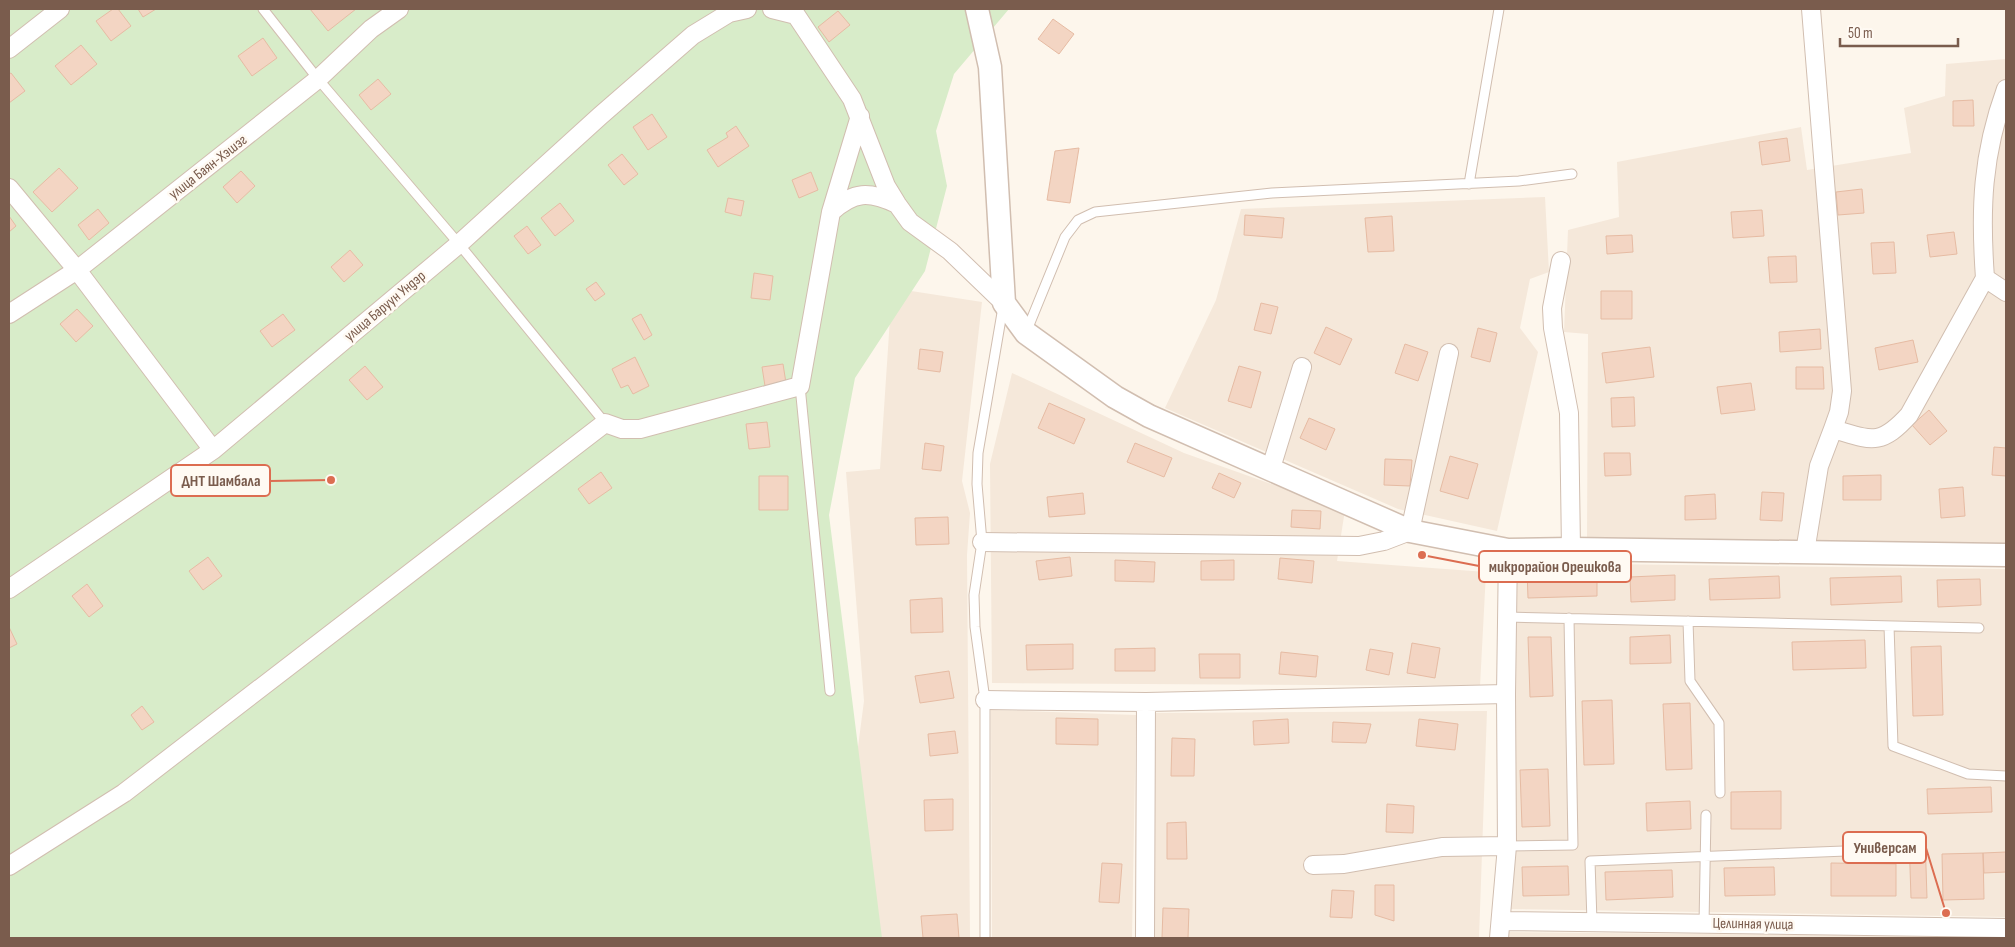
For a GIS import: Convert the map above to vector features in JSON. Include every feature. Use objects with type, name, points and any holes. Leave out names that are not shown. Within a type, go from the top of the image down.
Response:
[{"type":"street","points":[[9,49],[60,9]]},
{"type":"street","name":"улица Баян-Хэшэг","points":[[9,314],[77,270],[318,79],[371,29],[399,9]]},
{"type":"street","name":"улица Баруун Ундэр","points":[[9,589],[213,450],[459,244],[600,116],[693,35],[729,13],[747,9]]},
{"type":"street","points":[[772,9],[794,12],[852,99],[886,186],[910,222],[950,251],[1004,303],[1026,332],[1115,397],[1148,416],[1410,530],[1508,550],[1571,549],[2006,555]]},
{"type":"street","points":[[977,9],[990,67],[1004,303]]},
{"type":"street","points":[[1805,552],[1819,466],[1840,412],[1842,391],[1811,9]]},
{"type":"street","points":[[1833,429],[1867,439],[1882,438],[1896,429],[1908,415],[1985,278],[1982,232],[1985,169],[1997,117],[2006,89]]},
{"type":"street","points":[[9,866],[131,787],[605,423],[622,429],[640,429],[800,386],[831,212],[860,116]]},
{"type":"street","points":[[9,188],[77,270],[213,450]]},
{"type":"street","points":[[831,212],[844,200],[862,194],[880,196],[897,204]]},
{"type":"street","points":[[1561,261],[1552,308],[1569,414],[1571,549]]},
{"type":"street","points":[[1985,278],[2006,292]]},
{"type":"street","points":[[1410,530],[1450,353]]},
{"type":"street","points":[[1271,468],[1302,367]]},
{"type":"street","points":[[982,542],[1359,546],[1384,541],[1410,530]]},
{"type":"street","points":[[1499,938],[1507,846],[1506,694],[1508,550]]},
{"type":"street","points":[[985,700],[1146,702],[1506,694]]},
{"type":"street","points":[[1145,938],[1146,702]]},
{"type":"street","points":[[1313,865],[1344,864],[1442,848],[1507,846]]},
{"type":"street","name":"Целинная улица","points":[[1501,921],[2006,928]]},
{"type":"lane","points":[[263,9],[318,79],[459,244],[605,423]]},
{"type":"lane","points":[[1469,184],[1499,9]]},
{"type":"lane","points":[[1026,332],[1065,237],[1078,220],[1095,212],[1272,193],[1519,181],[1572,174]]},
{"type":"lane","points":[[985,938],[985,700],[975,627],[974,595],[982,542],[977,484],[978,453],[1004,303]]},
{"type":"lane","points":[[800,386],[830,691]]},
{"type":"lane","points":[[1507,617],[1979,628]]},
{"type":"lane","points":[[1507,846],[1573,845],[1569,618]]},
{"type":"lane","points":[[1688,621],[1690,681],[1719,722],[1720,793]]},
{"type":"lane","points":[[1889,626],[1893,746],[1968,774],[2006,776]]},
{"type":"lane","points":[[1704,924],[1706,815]]},
{"type":"lane","points":[[1592,922],[1590,861],[1896,849]]},
{"type":"shaded area","points":[[2006,59],[2006,543],[1587,540],[1588,334],[1564,332],[1568,230],[1619,217],[1617,162],[1801,127],[1807,170],[1911,153],[1904,108],[1945,96],[1946,64]]},
{"type":"shaded area","points":[[1545,197],[1549,272],[1530,279],[1520,328],[1538,352],[1497,531],[1398,509],[1165,408],[1216,300],[1241,209]]},
{"type":"shaded area","points":[[892,288],[982,302],[962,481],[970,513],[967,555],[970,938],[858,938],[847,831],[864,701],[846,472],[880,469]]},
{"type":"shaded area","points":[[1012,373],[1184,453],[1345,510],[1337,561],[1486,572],[1480,686],[992,683],[990,464]]},
{"type":"shaded area","points":[[1514,563],[2006,569],[2006,917],[1508,909]]},
{"type":"shaded area","points":[[991,710],[1136,715],[1132,938],[992,938]]},
{"type":"shaded area","points":[[1487,711],[1479,938],[1150,938],[1156,713]]},
{"type":"shaded area","points":[[1501,932],[2006,937],[2006,938],[1501,938]]},
{"type":"green space","points":[[9,9],[1009,9],[954,74],[936,131],[947,186],[925,271],[855,378],[829,515],[882,938],[9,938]]},
{"type":"building","points":[[113,9],[118,9],[131,26],[111,41],[96,21]]},
{"type":"building","points":[[138,9],[156,9],[143,17]]},
{"type":"building","points":[[310,9],[356,9],[328,31]]},
{"type":"building","points":[[838,11],[850,25],[829,42],[818,27]]},
{"type":"building","points":[[1053,19],[1074,34],[1059,54],[1038,39]]},
{"type":"building","points":[[263,38],[277,58],[252,76],[238,56]]},
{"type":"building","points":[[81,45],[97,64],[71,85],[55,66]]},
{"type":"building","points":[[11,73],[25,91],[9,103],[9,74]]},
{"type":"building","points":[[378,79],[391,94],[371,110],[359,95]]},
{"type":"building","points":[[1973,100],[1974,126],[1953,126],[1953,101]]},
{"type":"building","points":[[652,114],[667,137],[648,150],[633,127]]},
{"type":"building","points":[[736,126],[749,146],[718,167],[707,150],[728,137],[726,133]]},
{"type":"building","points":[[1787,138],[1790,161],[1762,165],[1759,142]]},
{"type":"building","points":[[1079,148],[1070,203],[1047,200],[1055,151]]},
{"type":"building","points":[[622,154],[638,174],[624,185],[608,165]]},
{"type":"building","points":[[59,168],[78,188],[52,212],[33,192]]},
{"type":"building","points":[[241,171],[255,186],[237,203],[223,187]]},
{"type":"building","points":[[811,172],[818,190],[799,198],[792,180]]},
{"type":"building","points":[[1862,189],[1864,213],[1838,215],[1836,192]]},
{"type":"building","points":[[728,198],[744,201],[741,216],[725,212]]},
{"type":"building","points":[[560,203],[574,221],[555,236],[541,218]]},
{"type":"building","points":[[98,209],[109,223],[89,240],[78,225]]},
{"type":"building","points":[[1762,210],[1764,236],[1733,238],[1731,212]]},
{"type":"building","points":[[1245,215],[1284,218],[1282,238],[1244,235]]},
{"type":"building","points":[[9,216],[16,226],[9,232]]},
{"type":"building","points":[[1392,216],[1394,251],[1368,252],[1365,218]]},
{"type":"building","points":[[527,226],[541,245],[528,254],[514,236]]},
{"type":"building","points":[[1954,232],[1957,254],[1930,257],[1927,235]]},
{"type":"building","points":[[1632,235],[1633,252],[1607,254],[1606,236]]},
{"type":"building","points":[[1894,242],[1896,273],[1873,274],[1871,243]]},
{"type":"building","points":[[350,250],[363,265],[344,282],[331,267]]},
{"type":"building","points":[[1796,256],[1797,282],[1770,283],[1768,257]]},
{"type":"building","points":[[754,273],[773,276],[770,300],[751,298]]},
{"type":"building","points":[[596,282],[605,294],[595,301],[586,289]]},
{"type":"building","points":[[1601,291],[1632,291],[1632,319],[1601,319]]},
{"type":"building","points":[[1261,303],[1278,307],[1271,334],[1254,330]]},
{"type":"building","points":[[77,309],[93,326],[76,342],[60,324]]},
{"type":"building","points":[[283,314],[295,330],[272,347],[260,331]]},
{"type":"building","points":[[641,314],[652,335],[644,340],[632,319]]},
{"type":"building","points":[[1326,327],[1352,339],[1340,365],[1314,353]]},
{"type":"building","points":[[1478,328],[1497,333],[1490,362],[1471,357]]},
{"type":"building","points":[[1820,329],[1821,349],[1780,352],[1779,332]]},
{"type":"building","points":[[1913,340],[1918,362],[1879,370],[1875,348]]},
{"type":"building","points":[[1405,344],[1428,352],[1418,381],[1395,373]]},
{"type":"building","points":[[1650,347],[1654,377],[1606,383],[1602,353]]},
{"type":"building","points":[[920,349],[943,352],[940,372],[918,369]]},
{"type":"building","points":[[635,357],[649,386],[633,394],[628,385],[621,388],[612,369]]},
{"type":"building","points":[[783,364],[786,383],[765,386],[762,367]]},
{"type":"building","points":[[365,366],[383,387],[367,400],[349,380]]},
{"type":"building","points":[[1239,366],[1261,372],[1251,408],[1228,401]]},
{"type":"building","points":[[1796,367],[1823,367],[1824,389],[1796,389]]},
{"type":"building","points":[[1751,383],[1755,410],[1721,414],[1717,387]]},
{"type":"building","points":[[1634,397],[1635,426],[1612,427],[1611,398]]},
{"type":"building","points":[[1049,403],[1085,419],[1074,444],[1038,428]]},
{"type":"building","points":[[1929,410],[1947,431],[1930,445],[1912,425]]},
{"type":"building","points":[[1309,418],[1335,429],[1326,450],[1300,438]]},
{"type":"building","points":[[767,422],[770,447],[749,449],[746,424]]},
{"type":"building","points":[[925,443],[944,446],[941,471],[922,469]]},
{"type":"building","points":[[1135,443],[1172,458],[1164,477],[1127,462]]},
{"type":"building","points":[[1994,447],[2006,448],[2006,476],[1992,475]]},
{"type":"building","points":[[1604,453],[1630,453],[1631,475],[1605,476]]},
{"type":"building","points":[[1450,456],[1478,464],[1468,499],[1440,491]]},
{"type":"building","points":[[1385,459],[1412,460],[1410,486],[1384,485]]},
{"type":"building","points":[[601,472],[612,488],[589,504],[578,489]]},
{"type":"building","points":[[1219,473],[1241,483],[1234,498],[1212,488]]},
{"type":"building","points":[[1881,475],[1881,500],[1843,500],[1843,476]]},
{"type":"building","points":[[759,476],[788,476],[788,510],[759,510]]},
{"type":"building","points":[[1963,487],[1965,516],[1941,518],[1939,489]]},
{"type":"building","points":[[1762,492],[1784,493],[1782,521],[1760,520]]},
{"type":"building","points":[[1083,493],[1085,514],[1049,517],[1047,497]]},
{"type":"building","points":[[1715,494],[1716,519],[1685,520],[1685,496]]},
{"type":"building","points":[[1292,510],[1321,511],[1320,529],[1291,527]]},
{"type":"building","points":[[948,517],[949,544],[916,545],[915,518]]},
{"type":"building","points":[[208,557],[222,576],[203,590],[189,571]]},
{"type":"building","points":[[1070,557],[1072,576],[1039,580],[1036,561]]},
{"type":"building","points":[[1280,558],[1314,561],[1312,583],[1278,579]]},
{"type":"building","points":[[1115,560],[1155,562],[1154,582],[1115,581]]},
{"type":"building","points":[[1234,560],[1234,580],[1201,580],[1201,561]]},
{"type":"building","points":[[1597,569],[1597,596],[1528,598],[1527,571]]},
{"type":"building","points":[[1675,575],[1675,600],[1631,602],[1630,577]]},
{"type":"building","points":[[1779,576],[1780,598],[1710,600],[1709,579]]},
{"type":"building","points":[[1901,576],[1902,602],[1831,605],[1830,578]]},
{"type":"building","points":[[1980,579],[1981,605],[1938,607],[1937,580]]},
{"type":"building","points":[[87,584],[103,606],[89,617],[72,596]]},
{"type":"building","points":[[942,598],[943,632],[911,633],[910,600]]},
{"type":"building","points":[[9,627],[17,644],[9,648]]},
{"type":"building","points":[[1670,635],[1671,663],[1630,664],[1630,637]]},
{"type":"building","points":[[1528,637],[1551,637],[1553,696],[1530,697]]},
{"type":"building","points":[[1865,640],[1866,668],[1793,670],[1792,642]]},
{"type":"building","points":[[1412,643],[1440,648],[1435,678],[1407,673]]},
{"type":"building","points":[[1073,644],[1073,669],[1027,670],[1026,645]]},
{"type":"building","points":[[1941,646],[1943,715],[1913,716],[1911,647]]},
{"type":"building","points":[[1155,648],[1155,671],[1115,671],[1115,649]]},
{"type":"building","points":[[1370,649],[1393,653],[1389,675],[1366,670]]},
{"type":"building","points":[[1281,652],[1318,656],[1316,677],[1279,674]]},
{"type":"building","points":[[1199,654],[1240,654],[1240,678],[1200,678]]},
{"type":"building","points":[[949,671],[954,698],[920,703],[915,676]]},
{"type":"building","points":[[1612,700],[1614,764],[1584,765],[1582,701]]},
{"type":"building","points":[[1690,703],[1692,769],[1666,770],[1663,704]]},
{"type":"building","points":[[142,706],[154,722],[142,730],[131,715]]},
{"type":"building","points":[[1056,718],[1098,719],[1098,745],[1056,744]]},
{"type":"building","points":[[1288,719],[1289,743],[1254,745],[1253,721]]},
{"type":"building","points":[[1419,719],[1458,724],[1455,750],[1416,746]]},
{"type":"building","points":[[1333,722],[1371,724],[1366,743],[1332,742]]},
{"type":"building","points":[[955,731],[958,753],[930,756],[928,734]]},
{"type":"building","points":[[1172,738],[1195,739],[1194,776],[1171,776]]},
{"type":"building","points":[[1548,769],[1550,826],[1522,827],[1520,770]]},
{"type":"building","points":[[1991,787],[1992,812],[1928,814],[1927,789]]},
{"type":"building","points":[[1781,791],[1781,829],[1731,829],[1731,792]]},
{"type":"building","points":[[953,799],[953,830],[925,831],[924,800]]},
{"type":"building","points":[[1690,801],[1691,829],[1647,831],[1646,803]]},
{"type":"building","points":[[1387,804],[1414,806],[1413,833],[1386,832]]},
{"type":"building","points":[[1186,822],[1187,859],[1167,859],[1167,823]]},
{"type":"building","points":[[1925,836],[1927,898],[1911,898],[1909,837]]},
{"type":"building","points":[[2006,852],[2006,872],[1984,873],[1983,853]]},
{"type":"building","points":[[1983,853],[1984,899],[1943,900],[1942,854]]},
{"type":"building","points":[[1102,863],[1122,864],[1119,903],[1099,902]]},
{"type":"building","points":[[1831,863],[1896,864],[1896,896],[1831,896]]},
{"type":"building","points":[[1568,866],[1569,895],[1523,896],[1522,867]]},
{"type":"building","points":[[1774,867],[1775,895],[1725,896],[1724,868]]},
{"type":"building","points":[[1672,870],[1673,897],[1606,900],[1605,872]]},
{"type":"building","points":[[1375,885],[1394,885],[1394,921],[1375,915]]},
{"type":"building","points":[[1332,890],[1354,891],[1352,918],[1330,917]]},
{"type":"building","points":[[1163,908],[1189,909],[1188,938],[1162,938]]},
{"type":"building","points":[[957,914],[959,938],[923,938],[921,916]]},
{"type":"place","name":"ДНТ Шамбала","points":[[331,480]]},
{"type":"place","name":"микрорайон Орешкова","points":[[1422,555]]},
{"type":"place","name":"Универсам","points":[[1946,913]]}]
